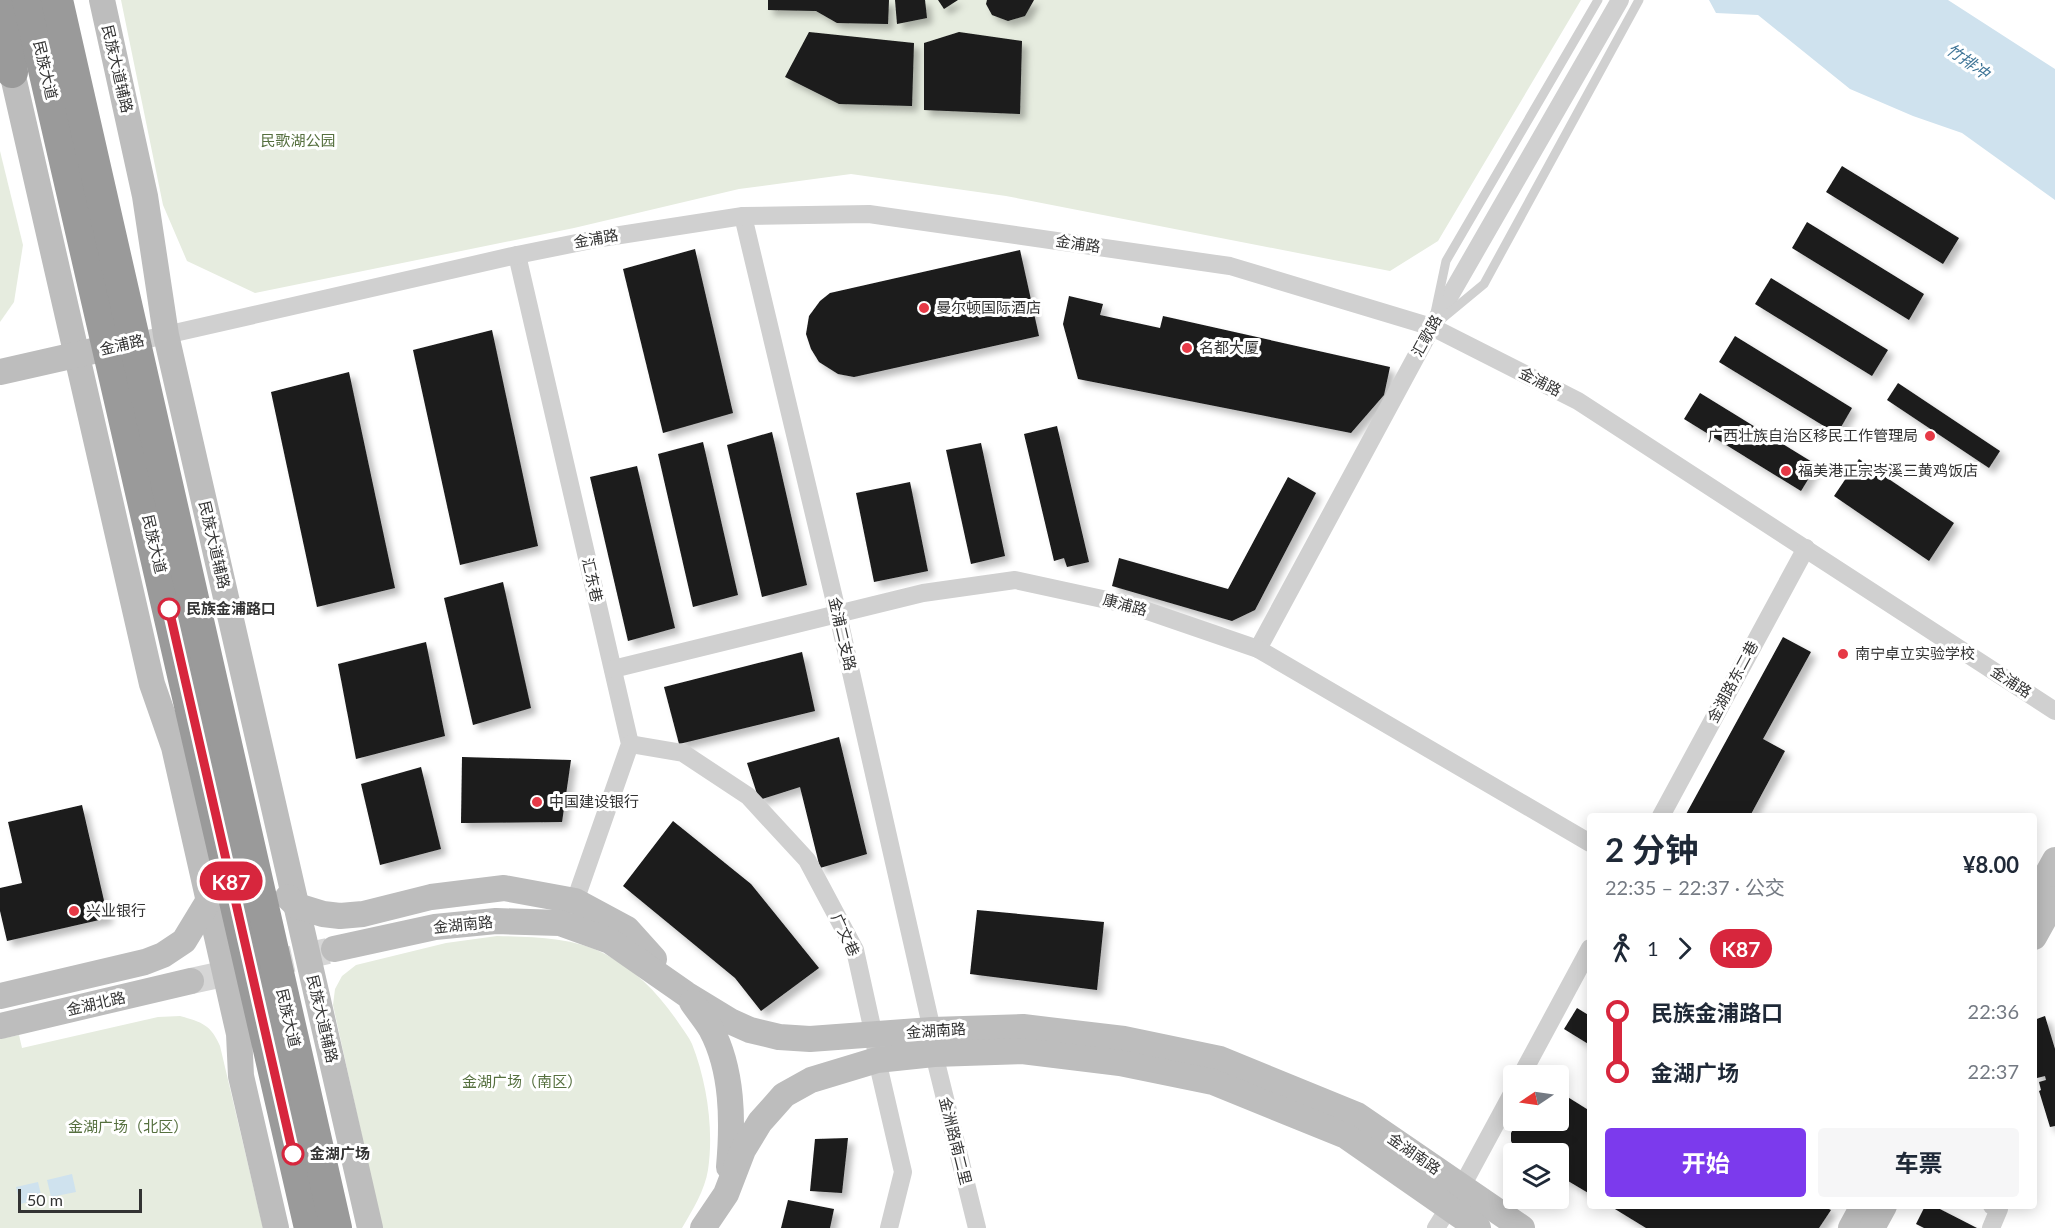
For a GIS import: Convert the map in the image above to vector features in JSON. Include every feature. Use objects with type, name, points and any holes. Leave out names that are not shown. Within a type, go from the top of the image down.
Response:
[{"type":"highway","points":[[3,0],[12,72]]},
{"type":"highway","name":"民族大道","points":[[50,1],[121,345],[239,862],[310,1228]]},
{"type":"highway","name":"民族大道","points":[[239,862],[336,1228]]},
{"type":"main road","name":"民族大道辅路","points":[[102,0],[146,196],[166,335],[370,1228]]},
{"type":"main road","points":[[0,41],[12,72],[152,684],[174,747],[239,1034],[241,1076],[276,1228]]},
{"type":"main road","name":"金浦路","points":[[0,372],[121,345]]},
{"type":"main road","points":[[2037,893],[2055,861]]},
{"type":"main road","points":[[0,996],[145,962],[163,955],[184,941],[209,901],[239,862],[297,906],[323,914],[363,914],[431,897],[504,888],[575,901],[627,929],[686,994],[712,1029],[726,1069],[732,1135],[726,1194],[715,1228]]},
{"type":"main road","points":[[2037,932],[2055,899]]},
{"type":"main road","name":"金湖南路","points":[[334,950],[435,927],[496,921],[560,922],[610,941],[686,994],[732,1022],[750,1030],[779,1036],[875,1048],[933,1042],[1022,1051],[1120,1063],[1213,1082],[1346,1136],[1478,1228]]},
{"type":"main road","name":"金湖北路","points":[[0,1026],[191,981]]},
{"type":"main road","name":"金湖南路","points":[[703,1228],[726,1194],[743,1150],[760,1122],[784,1095],[875,1048]]},
{"type":"main road","name":"金湖南路","points":[[1449,1208],[1522,1228]]},
{"type":"main road","points":[[1851,1228],[1861,1209]]},
{"type":"main road","points":[[1872,1228],[1882,1209]]},
{"type":"street","name":"汇歌路","points":[[1258,649],[1432,327],[1620,0]]},
{"type":"street","name":"金浦路","points":[[121,345],[517,255],[601,238],[743,216],[869,214],[1230,266],[1432,327],[1578,401],[2055,711]]},
{"type":"street","name":"金浦二支路","points":[[743,216],[838,615],[933,1042]]},
{"type":"street","name":"汇东巷","points":[[517,255],[630,744]]},
{"type":"street","name":"金湖路东二巷","points":[[1663,813],[1806,548]]},
{"type":"street","name":"康浦路","points":[[613,669],[923,593],[1015,580],[1130,605],[1258,649],[1587,841]]},
{"type":"street","points":[[575,901],[630,744]]},
{"type":"street","name":"广文巷","points":[[630,744],[683,753],[748,796],[807,861],[855,950],[903,1172],[889,1228]]},
{"type":"street","points":[[1527,1065],[1587,954]]},
{"type":"street","name":"金洲路南二里","points":[[933,1042],[977,1228]]},
{"type":"street","points":[[1449,1208],[1503,1110]]},
{"type":"street","points":[[1991,1228],[1999,1209]]},
{"type":"lane","points":[[1432,327],[1446,261],[1598,0]]},
{"type":"lane","points":[[1432,327],[1484,284],[1639,0]]},
{"type":"green space","name":"民歌湖公园","points":[[121,0],[1581,0],[1438,241],[1390,271],[1006,196],[851,174],[739,189],[574,228],[255,293],[187,261],[163,205]]},
{"type":"green space","points":[[0,151],[23,245],[14,302],[0,322]]},
{"type":"green space","name":"金湖广场（南区）","points":[[497,936],[566,941],[605,954],[627,968],[647,985],[688,1036],[702,1074],[708,1106],[710,1155],[704,1185],[682,1228],[382,1228],[333,1005],[335,989],[342,976],[356,965],[446,943]]},
{"type":"green space","name":"金湖广场（北区）","points":[[180,1016],[205,1025],[213,1033],[220,1046],[263,1228],[0,1228],[0,1039],[19,1035],[22,1048],[158,1017]]},
{"type":"water","name":"竹排冲","points":[[1709,0],[1948,0],[2055,69],[2055,200],[1962,133],[1913,116],[1850,89],[1758,15],[1716,13]]},
{"type":"water","points":[[72,1174],[76,1192],[51,1197],[47,1180]]},
{"type":"water","points":[[38,1182],[42,1199],[20,1204],[16,1187]]},
{"type":"building","points":[[768,0],[889,0],[888,24],[837,23],[816,11],[768,10]]},
{"type":"building","points":[[895,0],[925,0],[927,18],[897,24]]},
{"type":"building","points":[[938,0],[958,0],[944,9]]},
{"type":"building","points":[[987,0],[1034,0],[1025,16],[1008,21],[992,15],[986,4]]},
{"type":"building","points":[[809,32],[914,43],[912,106],[839,104],[785,77]]},
{"type":"building","points":[[959,32],[1022,41],[1020,114],[924,110],[924,43]]},
{"type":"building","points":[[1842,166],[1959,238],[1943,264],[1826,192]]},
{"type":"building","points":[[1807,222],[1924,294],[1909,320],[1792,248]]},
{"type":"building","points":[[695,249],[733,413],[663,433],[623,269]]},
{"type":"building","name":"曼尔顿国际酒店","points":[[1020,250],[1039,336],[854,377],[838,374],[819,362],[811,349],[806,334],[809,316],[820,301],[830,293]]},
{"type":"building","points":[[1771,278],[1888,350],[1872,376],[1755,304]]},
{"type":"building","name":"名都大厦","points":[[1069,296],[1103,304],[1100,315],[1160,328],[1163,316],[1390,367],[1384,395],[1351,433],[1078,379],[1063,324]]},
{"type":"building","points":[[492,330],[538,546],[460,565],[413,350]]},
{"type":"building","points":[[1735,336],[1852,408],[1837,434],[1719,362]]},
{"type":"building","points":[[349,372],[395,588],[317,607],[271,392]]},
{"type":"building","points":[[1898,383],[2000,451],[1989,468],[1887,400]]},
{"type":"building","points":[[1700,393],[1817,465],[1801,491],[1684,419]]},
{"type":"building","points":[[1057,426],[1089,562],[1067,567],[1064,558],[1054,561],[1024,434]]},
{"type":"building","points":[[772,432],[807,585],[762,597],[727,445]]},
{"type":"building","points":[[703,442],[738,595],[693,607],[658,454]]},
{"type":"building","points":[[981,443],[1005,556],[971,564],[946,450]]},
{"type":"building","points":[[1859,459],[1954,523],[1929,561],[1834,496]]},
{"type":"building","points":[[637,466],[675,628],[628,641],[590,477]]},
{"type":"building","points":[[1288,477],[1316,493],[1255,610],[1232,621],[1112,586],[1119,558],[1228,589]]},
{"type":"building","points":[[910,482],[928,571],[874,582],[856,493]]},
{"type":"building","points":[[503,582],[531,708],[473,725],[444,598]]},
{"type":"building","points":[[1783,637],[1811,652],[1763,739],[1785,751],[1752,813],[1687,813]]},
{"type":"building","points":[[426,642],[445,736],[356,759],[338,664]]},
{"type":"building","points":[[802,652],[815,711],[679,744],[664,687]]},
{"type":"building","points":[[839,737],[867,854],[820,868],[800,787],[759,800],[747,763]]},
{"type":"building","points":[[462,757],[571,760],[562,822],[461,823]]},
{"type":"building","points":[[421,767],[441,849],[380,865],[361,784]]},
{"type":"building","points":[[82,805],[108,918],[7,941],[0,911],[0,888],[22,883],[8,822]]},
{"type":"building","points":[[673,821],[751,884],[819,968],[761,1011],[735,978],[623,886]]},
{"type":"building","points":[[977,910],[1104,922],[1097,990],[970,974]]},
{"type":"building","points":[[1577,1008],[1587,1014],[1587,1043],[1564,1029]]},
{"type":"building","points":[[2045,1016],[2055,1049],[2055,1126],[2050,1127],[2039,1091],[2041,1090],[2039,1082],[2046,1080],[2045,1076],[2037,1078],[2037,1019]]},
{"type":"building","points":[[1569,1098],[1587,1109],[1587,1192],[1569,1182],[1569,1143],[1512,1143],[1512,1131],[1569,1131]]},
{"type":"building","points":[[848,1138],[842,1193],[810,1191],[815,1139]]},
{"type":"building","points":[[788,1200],[834,1209],[830,1228],[781,1228]]},
{"type":"building","points":[[1615,1209],[1831,1210],[1819,1228],[1646,1228]]},
{"type":"building","points":[[1924,1209],[1940,1209],[1977,1228],[1924,1228],[1916,1224]]},
{"type":"tunnel","points":[[191,981],[328,951]]},
{"type":"bus line","name":"K87","points":[[169,609],[293,1154]]},
{"type":"place","name":"曼尔顿国际酒店","points":[[924,308]]},
{"type":"place","name":"名都大厦","points":[[1187,348]]},
{"type":"place","name":"广西壮族自治区移民工作管理局","points":[[1930,436]]},
{"type":"place","name":"福美港正宗岑溪三黄鸡饭店","points":[[1786,471]]},
{"type":"place","name":"民族金浦路口","points":[[169,609]]},
{"type":"place","name":"南宁卓立实验学校","points":[[1843,654]]},
{"type":"place","name":"中国建设银行","points":[[537,802]]},
{"type":"place","name":"兴业银行","points":[[74,911]]},
{"type":"place","name":"金湖广场","points":[[293,1154]]}]
